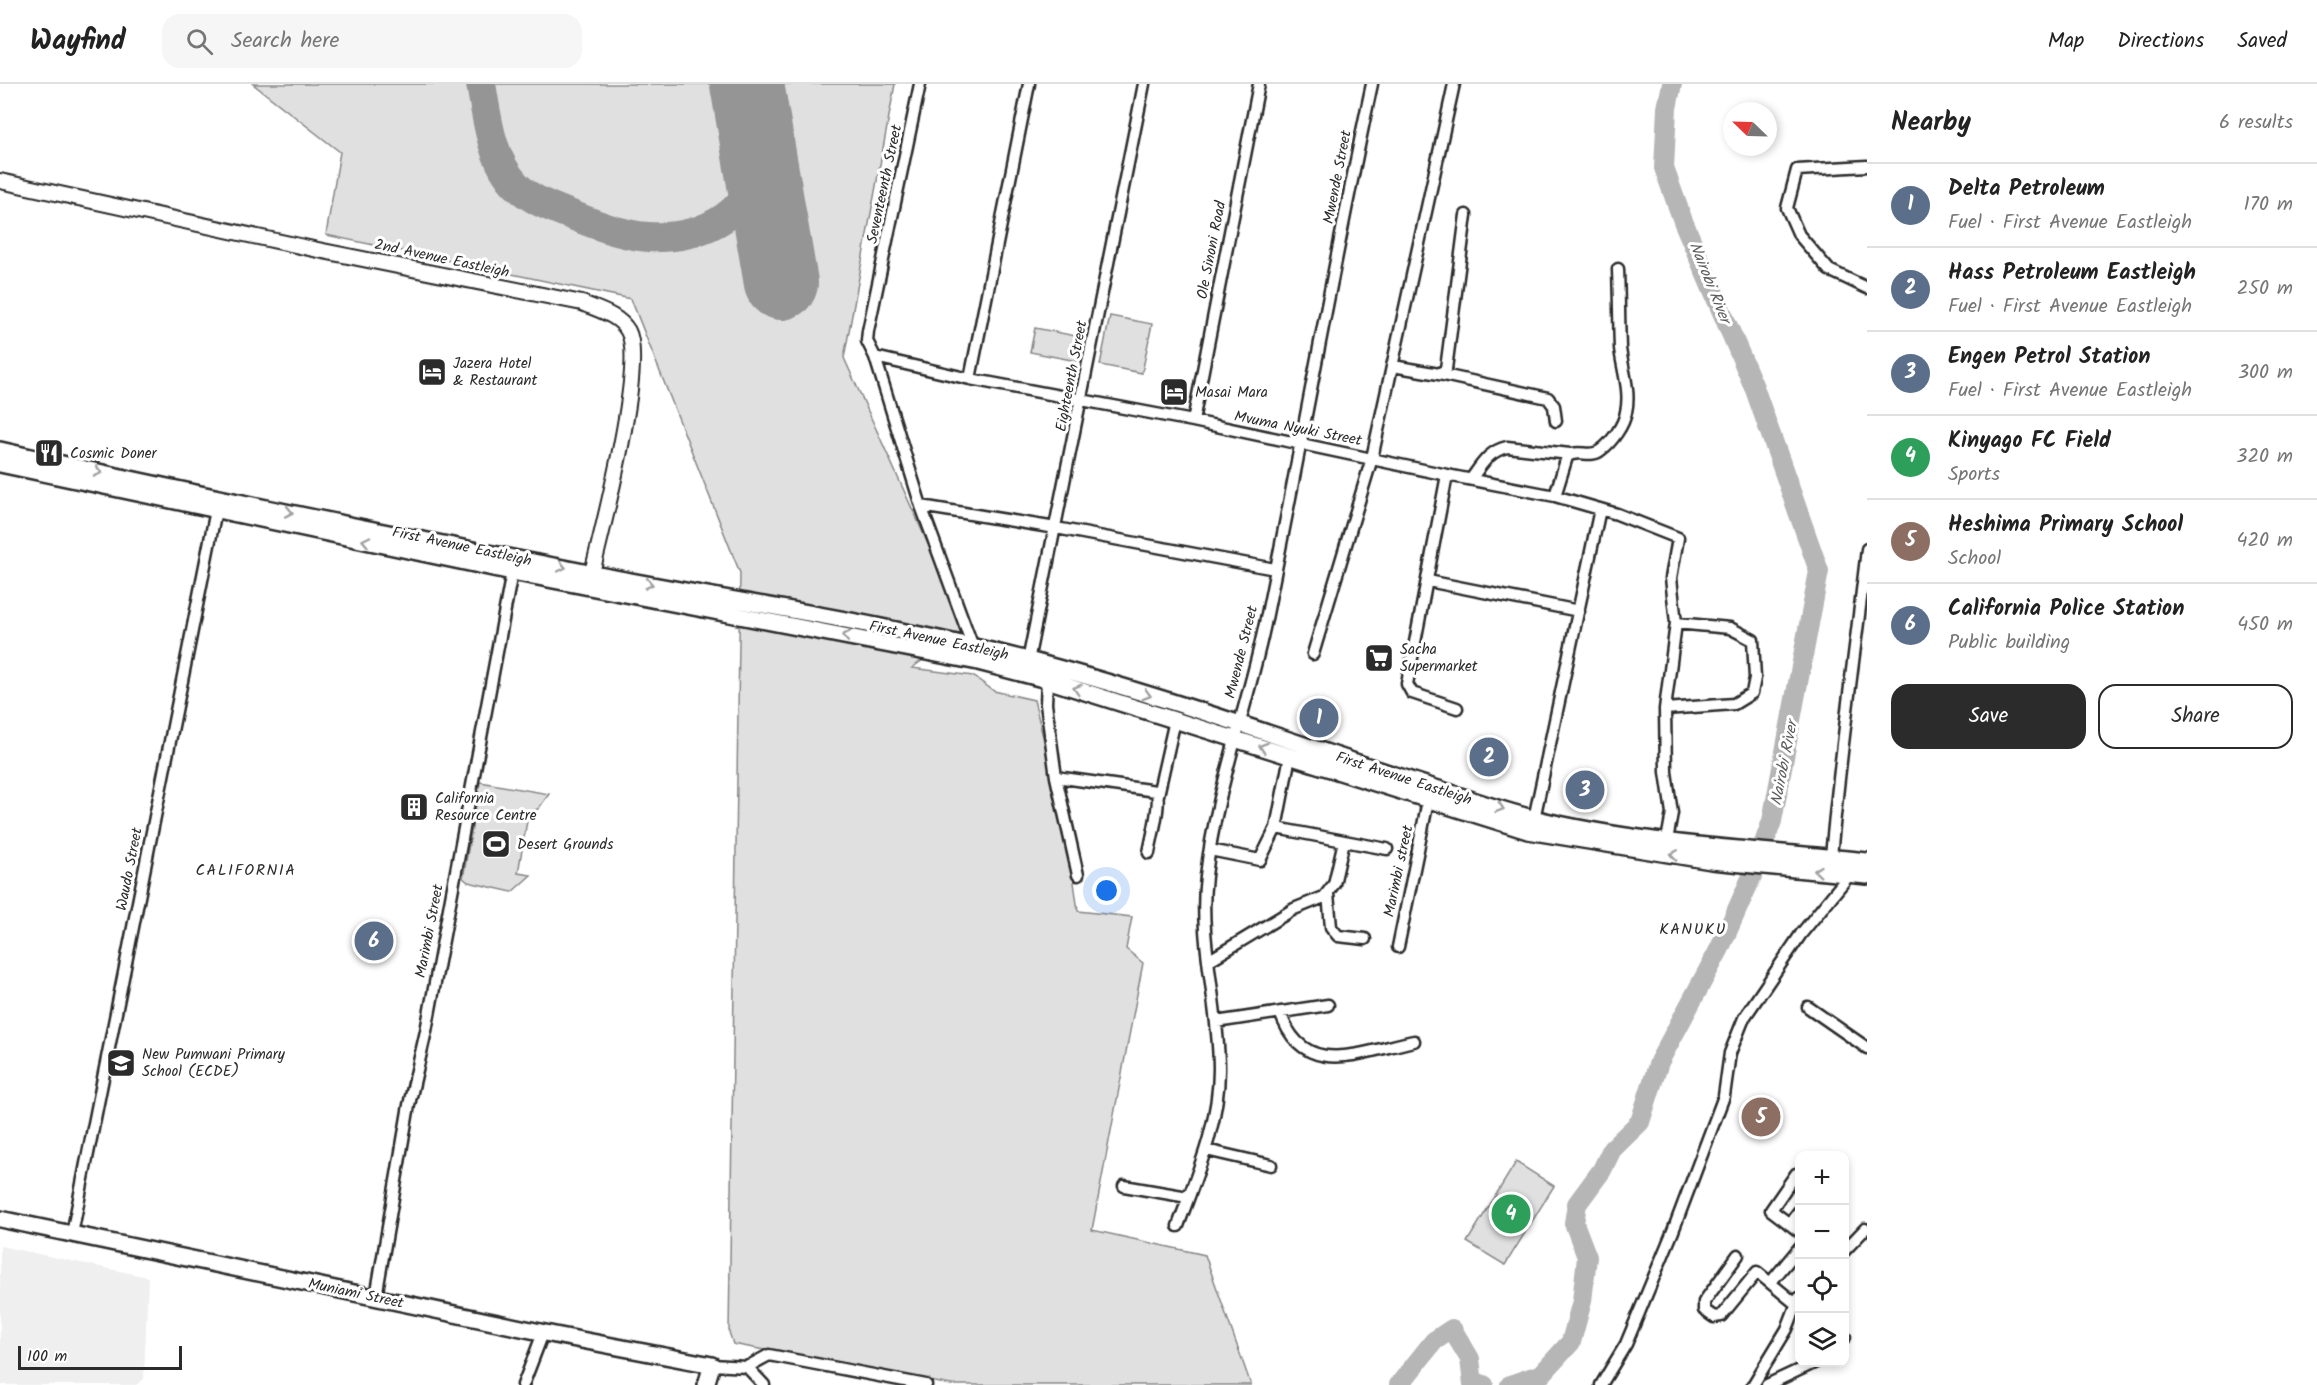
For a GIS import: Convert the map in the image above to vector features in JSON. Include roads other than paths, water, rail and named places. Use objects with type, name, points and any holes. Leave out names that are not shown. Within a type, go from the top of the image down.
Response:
[{"type":"main road","name":"First Avenue Eastleigh","points":[[0,450],[175,489],[973,647],[1027,667],[1239,722],[1393,775],[1534,819],[1667,840],[1733,855]]},
{"type":"main road","name":"First Avenue Eastleigh","points":[[0,464],[512,572],[945,655],[1027,667],[1047,680],[1528,831],[1733,855],[1867,876]]},
{"type":"main road","name":"First Avenue Eastleigh","points":[[1770,860],[1831,857],[1867,861]]},
{"type":"main road","name":"Muniami Street","points":[[0,1219],[543,1333],[712,1365]]},
{"type":"main road","points":[[706,1385],[712,1365]]},
{"type":"street","name":"Seventeenth Street","points":[[875,357],[867,341],[920,84]]},
{"type":"street","points":[[970,379],[1029,84]]},
{"type":"street","name":"Eighteenth Street","points":[[1027,667],[1144,84]]},
{"type":"street","name":"Ole Sinoni Road","points":[[1193,421],[1259,84]]},
{"type":"street","name":"Mwende Street","points":[[1178,1226],[1206,1150],[1218,1098],[1216,1022],[1203,917],[1210,850],[1235,738],[1267,616],[1372,84]]},
{"type":"street","points":[[1313,654],[1372,458],[1454,84]]},
{"type":"street","points":[[1867,166],[1797,170],[1787,208],[1799,235],[1829,270],[1867,288]]},
{"type":"street","name":"2nd Avenue Eastleigh","points":[[0,181],[318,250],[582,303],[620,322],[632,341],[633,363],[623,435],[592,573]]},
{"type":"street","points":[[1439,374],[1446,369],[1466,215]]},
{"type":"street","points":[[1471,479],[1488,456],[1498,449],[1507,447],[1570,454],[1596,454],[1615,434],[1626,413],[1627,400],[1620,349],[1618,269]]},
{"type":"street","points":[[875,357],[921,506],[973,647]]},
{"type":"street","name":"Mvuma Nyuki Street","points":[[875,357],[970,379],[1193,421],[1299,446],[1372,458],[1554,496],[1600,509],[1678,538],[1671,578],[1676,622]]},
{"type":"street","points":[[1393,366],[1548,398],[1554,406],[1556,421]]},
{"type":"street","points":[[1554,496],[1564,461],[1570,454]]},
{"type":"street","points":[[1447,475],[1407,684],[1408,689],[1420,696],[1457,708]]},
{"type":"street","points":[[921,506],[1056,528],[1275,569]]},
{"type":"street","points":[[1534,819],[1600,509]]},
{"type":"street","name":"Waudo Street","points":[[72,1233],[216,510]]},
{"type":"street","points":[[1831,857],[1839,760],[1849,709],[1867,549]]},
{"type":"street","name":"Marimbi Street","points":[[376,1297],[409,1105],[426,1031],[512,572]]},
{"type":"street","points":[[1428,581],[1579,611]]},
{"type":"street","points":[[1665,708],[1734,704],[1752,693],[1755,678],[1753,640],[1731,628],[1676,622],[1665,708],[1666,772],[1672,813],[1667,840]]},
{"type":"street","points":[[1047,680],[1046,704],[1056,777],[1078,875]]},
{"type":"street","points":[[1149,853],[1158,795],[1175,720]]},
{"type":"street","points":[[1210,850],[1260,861],[1276,828],[1290,756]]},
{"type":"street","points":[[1056,777],[1153,790],[1158,795]]},
{"type":"street","name":"Marimbi street","points":[[1398,947],[1428,801]]},
{"type":"street","points":[[1276,828],[1387,849]]},
{"type":"street","points":[[1208,961],[1294,909],[1328,894],[1334,884],[1344,841]]},
{"type":"street","points":[[1601,1385],[1626,1344],[1673,1231],[1724,1096],[1730,1053],[1744,1017],[1801,934],[1850,874]]},
{"type":"street","points":[[1328,894],[1331,927],[1338,936],[1365,939]]},
{"type":"street","points":[[1216,1022],[1328,1005]]},
{"type":"street","points":[[1808,1007],[1867,1048]]},
{"type":"street","points":[[1280,1012],[1290,1036],[1308,1052],[1318,1056],[1341,1056],[1414,1041]]},
{"type":"street","points":[[1206,1150],[1271,1165]]},
{"type":"street","points":[[1795,1175],[1771,1210],[1795,1228]]},
{"type":"street","points":[[1124,1186],[1188,1197]]},
{"type":"street","points":[[1789,1224],[1795,1216]]},
{"type":"street","points":[[1849,1247],[1865,1229]]},
{"type":"street","points":[[1771,1282],[1795,1253]]},
{"type":"street","points":[[1738,1255],[1704,1302],[1704,1310],[1714,1317],[1721,1316],[1754,1273],[1761,1273],[1795,1299]]},
{"type":"street","points":[[1753,1385],[1787,1329],[1795,1309]]},
{"type":"street","points":[[524,1385],[543,1333]]},
{"type":"street","points":[[712,1365],[747,1367],[769,1355],[926,1385]]},
{"type":"street","points":[[747,1367],[764,1385]]},
{"type":"street","points":[[1767,1385],[1805,1367]]},
{"type":"waterway","name":"Nairobi River","points":[[1510,1385],[1542,1374],[1571,1342],[1582,1301],[1587,1257],[1574,1223],[1577,1204],[1602,1170],[1612,1149],[1640,1122],[1659,1062],[1719,950],[1752,876],[1772,821],[1819,571],[1754,387],[1683,221],[1664,168],[1667,108],[1672,84]]},
{"type":"waterway","name":"Nairobi River","points":[[1399,1385],[1434,1341],[1452,1329],[1470,1359],[1473,1384],[1476,1382],[1484,1385]]},
{"type":"place","name":"Jazera Hotel & Restaurant","points":[[432,372]]},
{"type":"place","name":"Masai Mara","points":[[1174,392]]},
{"type":"place","name":"Cosmic Doner","points":[[49,453]]},
{"type":"place","name":"Sacha Supermarket","points":[[1379,658]]},
{"type":"place","name":"Delta Petroleum","points":[[1319,718]]},
{"type":"place","name":"Hass Petroleum Eastleigh","points":[[1489,757]]},
{"type":"place","name":"Engen Petrol Station","points":[[1585,790]]},
{"type":"place","name":"California Resource Centre","points":[[414,807]]},
{"type":"place","name":"Desert Grounds","points":[[496,844]]},
{"type":"place","name":"California Police Station","points":[[374,941]]},
{"type":"place","name":"New Pumwani Primary School (ECDE)","points":[[121,1063]]},
{"type":"place","name":"Heshima Primary School","points":[[1761,1117]]},
{"type":"place","name":"Kinyago FC Field","points":[[1511,1214]]},
{"type":"district","name":"CALIFORNIA","points":[[246,869]]},
{"type":"district","name":"KANUKU","points":[[1693,928]]}]
